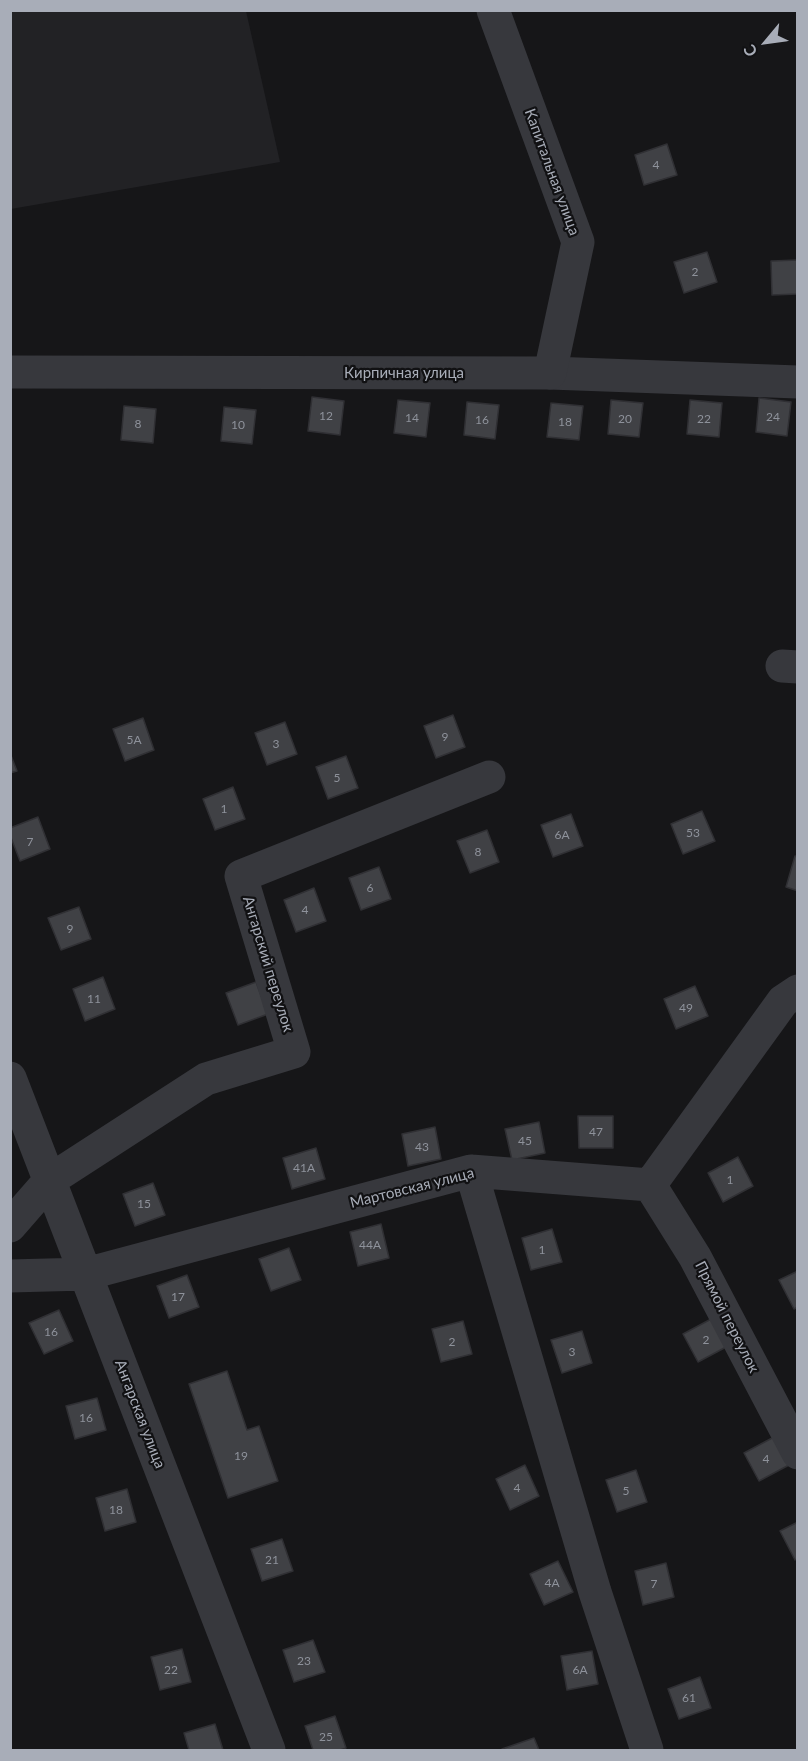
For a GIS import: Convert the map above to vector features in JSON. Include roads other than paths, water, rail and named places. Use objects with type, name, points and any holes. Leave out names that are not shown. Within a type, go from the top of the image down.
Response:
[{"type":"street","name":"Капитальная улица","points":[[493,10],[578,242],[550,373]]},
{"type":"street","name":"Кирпичная улица","points":[[10,372],[550,373],[798,382]]},
{"type":"street","name":"Ангарский переулок","points":[[10,1226],[50,1180],[206,1079],[294,1052],[241,876],[489,777]]},
{"type":"street","points":[[650,1185],[783,1001],[798,991]]},
{"type":"street","name":"Ангарская улица","points":[[10,1078],[269,1750]]},
{"type":"street","points":[[471,1171],[595,1592],[647,1750]]},
{"type":"street","name":"Мартовская улица","points":[[10,1276],[86,1274],[471,1171],[650,1185]]},
{"type":"street","name":"Прямой переулок","points":[[650,1185],[695,1257],[798,1453]]}]
